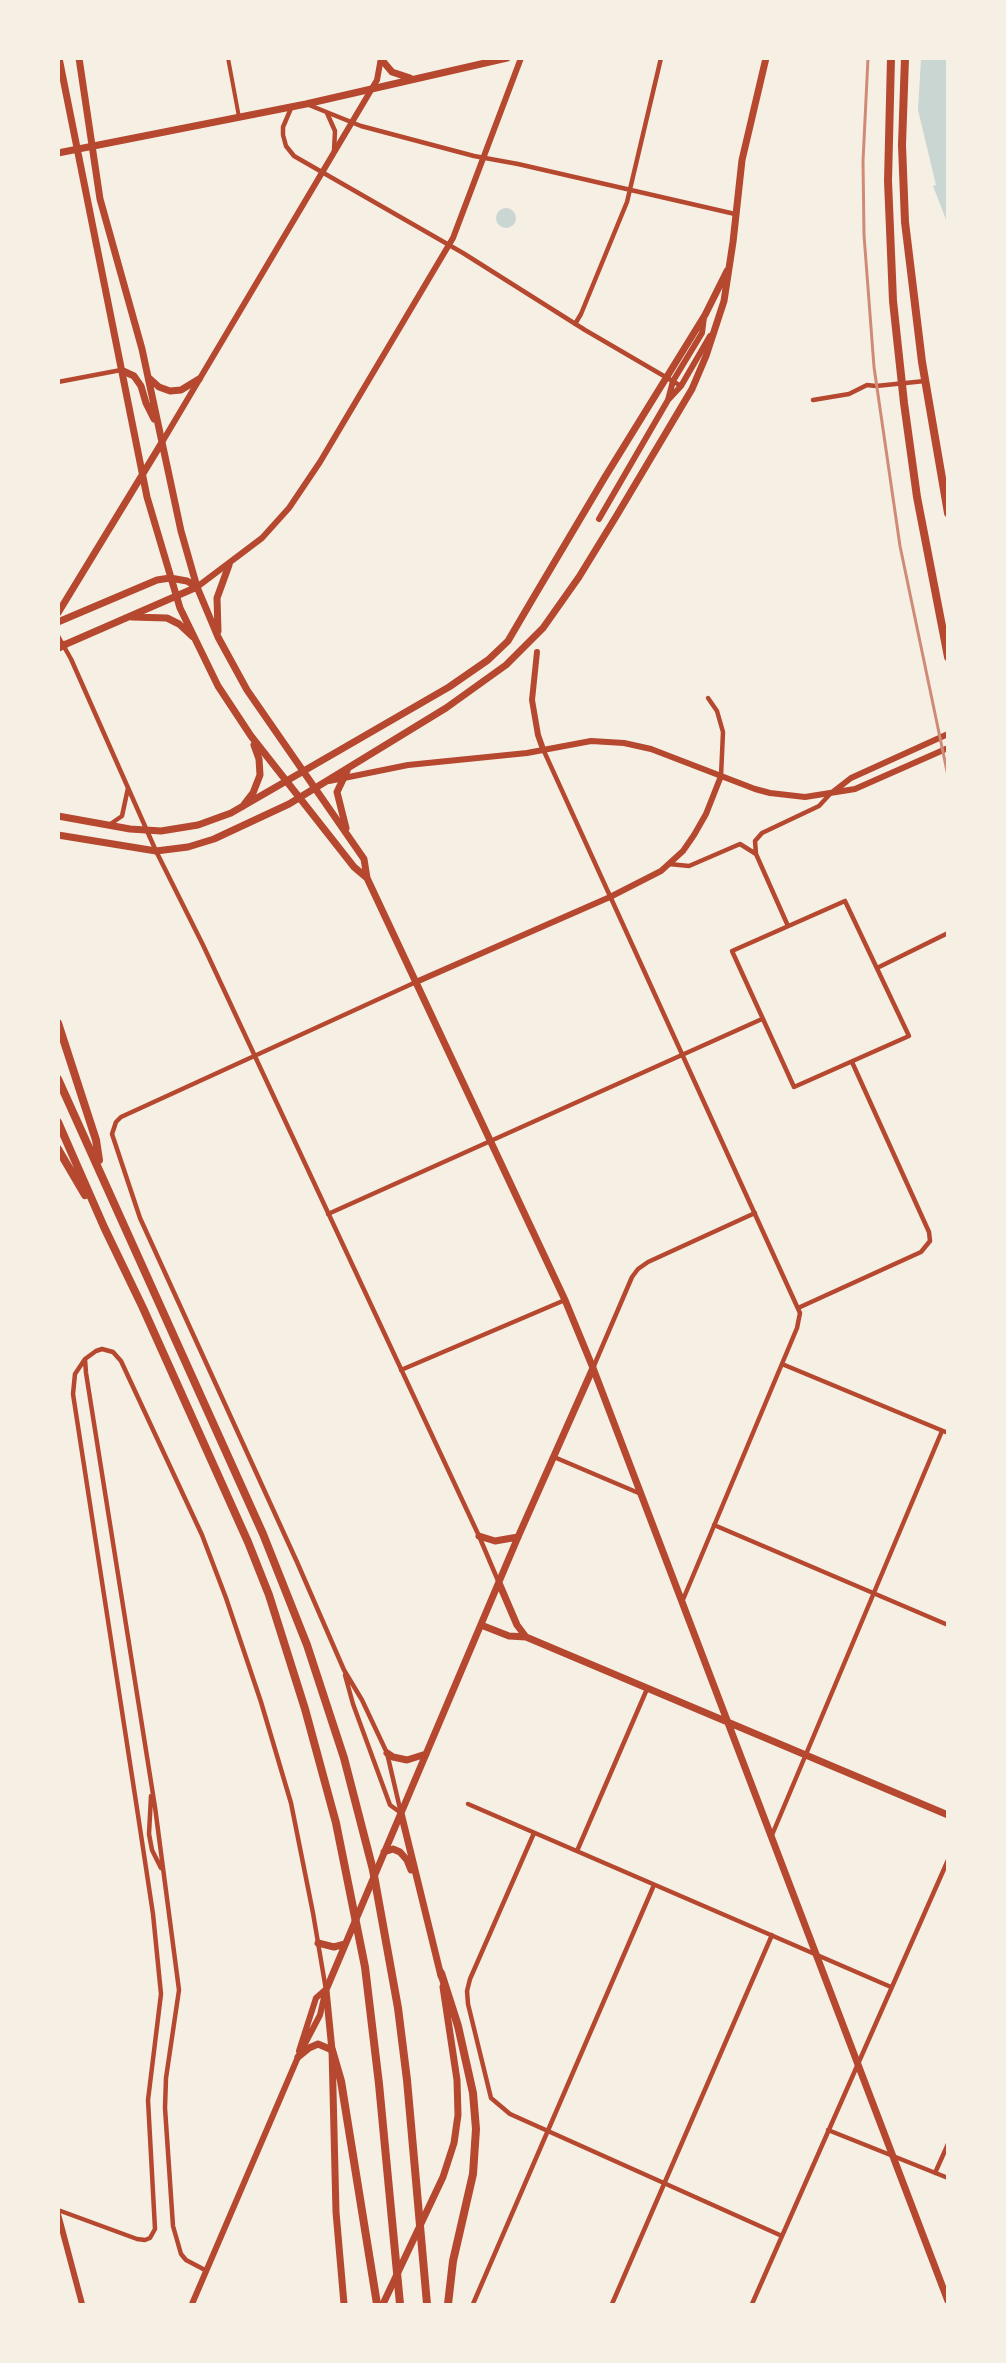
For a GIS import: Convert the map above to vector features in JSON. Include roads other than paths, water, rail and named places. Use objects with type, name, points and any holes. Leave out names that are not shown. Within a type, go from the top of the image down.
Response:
[{"type":"highway","points":[[891,58],[889,235],[893,301],[917,497],[948,657]]},
{"type":"highway","points":[[904,58],[902,122],[904,211],[925,381],[948,513]]},
{"type":"highway","points":[[58,1023],[96,1140],[101,1173]]},
{"type":"highway","points":[[58,1079],[282,1578],[344,1758],[373,1870],[398,2008],[428,2304]]},
{"type":"highway","points":[[58,1122],[248,1542],[275,1614],[322,1766],[349,1881],[365,1967],[379,2084],[400,2304]]},
{"type":"highway","points":[[58,1149],[104,1227]]},
{"type":"highway","points":[[441,1973],[458,2026],[473,2093],[476,2129],[474,2167],[453,2261],[448,2304]]},
{"type":"highway","points":[[332,2050],[341,2081],[377,2304]]},
{"type":"main road","points":[[59,58],[142,474],[176,596],[218,686],[251,736],[354,867],[367,878]]},
{"type":"main road","points":[[80,58],[103,211],[148,377],[160,444],[197,587],[218,637],[248,690],[364,860],[367,878],[565,1300],[593,1368],[948,2301]]},
{"type":"main road","points":[[58,153],[306,104],[507,58]]},
{"type":"main road","points":[[58,835],[156,851],[188,847],[214,839],[298,798],[473,690],[506,665],[543,628],[589,561],[692,389],[706,356],[724,301],[734,242],[735,214],[744,147],[766,58]]},
{"type":"main road","points":[[381,59],[392,72],[403,77],[418,78]]},
{"type":"main road","points":[[58,816],[147,831],[198,825],[242,808],[468,676],[488,660],[508,640],[705,315],[711,298],[728,268]]},
{"type":"main road","points":[[121,370],[134,376],[141,386],[146,404],[158,426]]},
{"type":"main road","points":[[148,377],[159,387],[170,391],[181,390],[199,379]]},
{"type":"main road","points":[[58,613],[160,444]]},
{"type":"main road","points":[[218,637],[217,598],[229,565]]},
{"type":"main road","points":[[58,622],[157,580],[170,578],[187,581],[197,587]]},
{"type":"main road","points":[[62,646],[197,587]]},
{"type":"main road","points":[[129,617],[167,618],[196,639]]},
{"type":"main road","points":[[242,808],[253,793],[261,775],[260,759],[251,736]]},
{"type":"main road","points":[[347,834],[337,792],[348,768]]},
{"type":"main road","points":[[344,2304],[336,2212],[332,2050],[326,1990],[518,1537],[593,1368]]},
{"type":"main road","points":[[479,1536],[495,1541],[518,1537]]},
{"type":"main road","points":[[499,1583],[517,1625],[526,1637]]},
{"type":"main road","points":[[481,1625],[509,1636],[526,1637],[948,1815]]},
{"type":"main road","points":[[387,1753],[407,1760],[426,1754]]},
{"type":"main road","points":[[383,2304],[449,2162],[458,2115],[457,2080],[441,1973],[401,1813]]},
{"type":"main road","points":[[384,1852],[393,1849],[404,1855],[421,1898]]},
{"type":"main road","points":[[318,1943],[328,1947],[345,1944]]},
{"type":"main road","points":[[298,2057],[318,2044],[332,2050]]},
{"type":"street","points":[[228,58],[239,118]]},
{"type":"street","points":[[197,587],[262,538],[299,495],[449,246],[521,58]]},
{"type":"street","points":[[575,324],[630,190],[661,58]]},
{"type":"street","points":[[160,444],[371,89],[380,73],[381,59]]},
{"type":"street","points":[[306,104],[351,122],[484,157],[735,214]]},
{"type":"street","points":[[292,106],[283,127],[283,138],[294,156],[449,246],[681,386]]},
{"type":"street","points":[[325,111],[335,131],[334,153]]},
{"type":"street","points":[[668,400],[673,381],[702,333],[705,315]]},
{"type":"street","points":[[599,519],[668,400],[681,386],[718,322]]},
{"type":"street","points":[[58,382],[121,370]]},
{"type":"street","points":[[813,400],[849,394],[867,385],[876,387],[902,382],[925,381]]},
{"type":"street","points":[[58,636],[156,851],[203,945],[499,1583]]},
{"type":"street","points":[[537,652],[532,700],[538,735],[543,749],[798,1308],[799,1322],[682,1602]]},
{"type":"street","points":[[401,1813],[387,1753],[362,1700],[344,1670],[140,1218],[113,1141],[114,1128],[121,1117],[416,982],[610,897],[652,876],[669,864],[694,835],[706,814],[721,776],[723,732],[717,711],[708,698]]},
{"type":"street","points":[[788,926],[756,854],[755,841],[758,836],[819,806],[832,792],[851,778],[948,734]]},
{"type":"street","points":[[325,782],[408,765],[528,753],[591,741],[624,743],[651,749],[745,786],[779,795],[805,796],[855,789],[948,748]]},
{"type":"street","points":[[109,825],[122,816],[128,788]]},
{"type":"street","points":[[669,864],[689,866],[740,844],[756,854]]},
{"type":"street","points":[[845,901],[877,968],[909,1036],[794,1087],[732,951],[845,901]]},
{"type":"street","points":[[877,968],[948,933]]},
{"type":"street","points":[[328,1214],[762,1019]]},
{"type":"street","points":[[798,1308],[921,1252],[930,1241],[929,1232],[852,1062]]},
{"type":"street","points":[[593,1368],[632,1277],[638,1269],[648,1262],[755,1213]]},
{"type":"street","points":[[401,1370],[565,1300]]},
{"type":"street","points":[[58,2212],[117,2233],[145,2240],[150,2238],[155,2229],[148,2100],[161,1994],[153,1914],[73,1394],[75,1374],[91,1353],[102,1349],[113,1352],[117,1356],[133,1385],[202,1535],[226,1598],[261,1702],[291,1803],[326,1990],[320,2015],[298,2057],[192,2304]]},
{"type":"street","points":[[85,1359],[152,1791],[179,1990],[166,2078],[165,2126],[171,2212],[175,2238],[181,2254],[186,2260],[205,2270]]},
{"type":"street","points":[[771,1835],[945,1432],[782,1364]]},
{"type":"street","points":[[554,1457],[641,1494]]},
{"type":"street","points":[[714,1525],[948,1625]]},
{"type":"street","points":[[344,1670],[353,1704],[390,1805],[401,1813]]},
{"type":"street","points":[[577,1851],[647,1689]]},
{"type":"street","points":[[152,1791],[148,1817],[149,1834],[152,1850],[163,1871]]},
{"type":"street","points":[[468,1804],[891,1987]]},
{"type":"street","points":[[534,1833],[470,1979],[467,1991],[468,2004],[491,2097],[510,2114],[782,2236]]},
{"type":"street","points":[[141,1835],[149,1834]]},
{"type":"street","points":[[752,2304],[948,1860]]},
{"type":"street","points":[[473,2304],[654,1885]]},
{"type":"street","points":[[612,2304],[772,1935]]},
{"type":"street","points":[[828,2130],[948,2178]]},
{"type":"street","points":[[935,2173],[948,2145]]},
{"type":"street","points":[[58,2212],[82,2304]]},
{"type":"railway","points":[[868,58],[863,161],[864,235],[874,367],[900,546],[948,776]]}]
